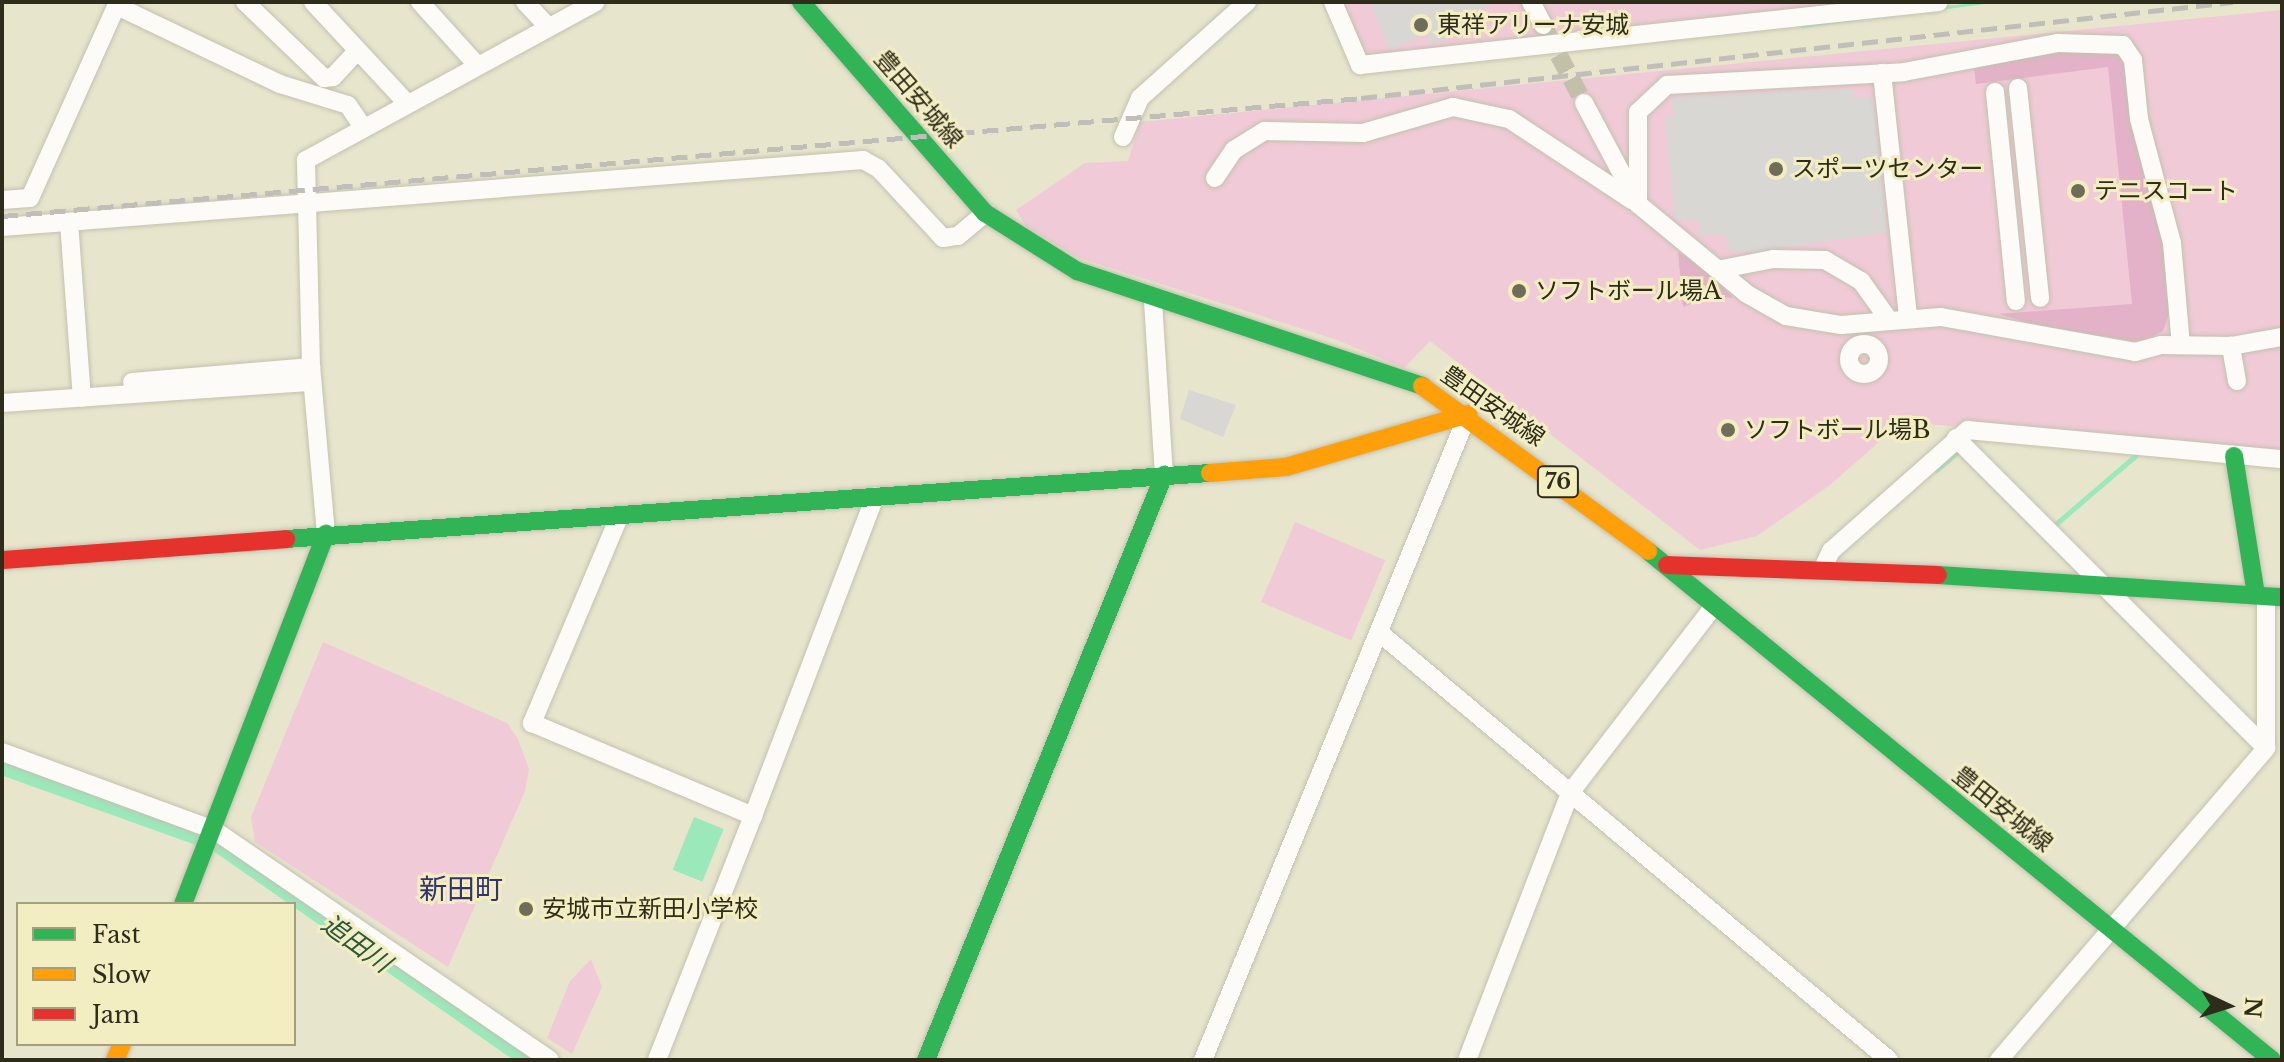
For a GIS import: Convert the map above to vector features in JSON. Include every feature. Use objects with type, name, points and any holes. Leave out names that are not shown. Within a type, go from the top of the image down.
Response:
[{"type":"street","points":[[245,2],[324,78],[333,77],[357,51]]},
{"type":"street","points":[[313,2],[406,102]]},
{"type":"street","points":[[420,2],[476,64]]},
{"type":"street","points":[[525,2],[547,26]]},
{"type":"street","points":[[184,902],[326,534],[312,374],[306,160],[406,102],[596,2]]},
{"type":"street","name":"豊田安城線","points":[[801,2],[985,213],[1077,271],[1153,301],[1416,382],[1468,414],[1667,565],[2272,1060]]},
{"type":"street","points":[[1123,137],[1140,98],[1247,2]]},
{"type":"street","points":[[1333,2],[1360,65],[1939,2]]},
{"type":"street","points":[[1531,2],[1543,25]]},
{"type":"street","points":[[2,200],[30,198],[117,4],[280,84],[348,105],[363,127]]},
{"type":"street","points":[[1638,204],[1638,112],[1667,85],[1882,73],[2034,45],[2123,45],[2133,60],[2139,119],[2172,243],[2181,345]]},
{"type":"street","points":[[1882,73],[1899,319]]},
{"type":"street","points":[[2018,88],[2040,298]]},
{"type":"street","points":[[1995,92],[2016,301]]},
{"type":"street","points":[[1584,103],[1638,204]]},
{"type":"street","points":[[1215,178],[1234,150],[1265,131],[1363,133],[1437,108],[1469,108],[1519,125],[1638,204],[1722,269],[1747,294],[1786,316],[1841,325],[1899,319],[1998,325],[2087,347],[2135,352],[2181,345],[2231,346],[2282,337]]},
{"type":"street","points":[[2,227],[309,206],[863,160],[879,169],[943,238],[958,236],[985,213]]},
{"type":"street","points":[[69,222],[82,392]]},
{"type":"street","points":[[1722,269],[1773,259],[1825,260],[1861,281],[1899,319]]},
{"type":"street","points":[[926,1060],[1164,475],[1153,301]]},
{"type":"street","points":[[2231,346],[2237,381]]},
{"type":"street","points":[[2,403],[82,392],[312,374]]},
{"type":"street","points":[[2,391],[82,392]]},
{"type":"street","points":[[2,560],[326,534],[619,517],[1286,467],[1468,414]]},
{"type":"street","points":[[1203,1060],[1278,866],[1381,634],[1468,414]]},
{"type":"street","points":[[1823,568],[1831,551],[1968,430],[2282,459]]},
{"type":"street","points":[[1956,438],[2266,748]]},
{"type":"street","points":[[1999,1060],[2114,931],[2266,748],[2268,596],[2238,454]]},
{"type":"street","points":[[657,1060],[875,497]]},
{"type":"street","points":[[619,517],[532,723],[753,816]]},
{"type":"street","points":[[1667,565],[1823,568],[2268,596]]},
{"type":"street","points":[[1467,1060],[1570,793],[1714,606]]},
{"type":"street","points":[[1381,634],[1889,1060]]},
{"type":"street","points":[[2,752],[211,838],[420,985],[550,1060]]},
{"type":"shaded area","points":[[1338,2],[1899,2],[1362,61]]},
{"type":"shaded area","points":[[1983,2],[2001,2],[1801,28],[1800,21]]},
{"type":"shaded area","points":[[2282,10],[2282,453],[1902,422],[1830,485],[1757,536],[1700,550],[1430,341],[1404,368],[1337,340],[1079,258],[1026,226],[1016,210],[1085,163],[1128,161],[1140,122]]},
{"type":"shaded area","points":[[2115,51],[2125,61],[2162,236],[2170,311],[2163,331],[2141,342],[2049,329],[1999,314],[2132,304],[2108,67],[1976,84],[1974,67],[2040,52]]},
{"type":"shaded area","points":[[1678,252],[1706,267],[1733,298],[1713,296],[1683,307]]},
{"type":"shaded area","points":[[1295,522],[1385,560],[1351,640],[1261,602]]},
{"type":"shaded area","points":[[323,642],[507,723],[518,739],[529,769],[525,791],[448,967],[255,842],[251,817]]},
{"type":"shaded area","points":[[694,817],[724,829],[702,882],[673,870]]},
{"type":"shaded area","points":[[591,959],[602,987],[572,1054],[547,1038],[570,981]]},
{"type":"building","name":"東祥アリーナ安城","points":[[1370,2],[1499,2],[1460,18],[1466,32],[1431,45],[1427,34],[1389,50]]},
{"type":"building","name":"スポーツセンター","points":[[1853,89],[1854,98],[1873,97],[1887,233],[1749,252],[1728,250],[1726,235],[1700,235],[1700,221],[1675,219],[1665,116],[1673,117],[1672,97]]},
{"type":"building","points":[[1189,390],[1236,405],[1223,437],[1180,419]]},
{"type":"waterway","points":[[1936,470],[1962,448]]},
{"type":"waterway","points":[[2051,528],[2135,456]]},
{"type":"waterway","name":"追田川","points":[[2,767],[217,844],[528,1060]]},
{"type":"tunnel","points":[[1546,31],[1584,103]]},
{"type":"railway","points":[[2,216],[1361,98],[2233,2]]},
{"type":"traffic: fast","points":[[801,2],[985,213],[1077,271],[1422,386]]},
{"type":"traffic: fast","points":[[2234,456],[2256,595]]},
{"type":"traffic: fast","points":[[286,539],[1210,473]]},
{"type":"traffic: fast","points":[[926,1060],[1164,475]]},
{"type":"traffic: fast","points":[[184,902],[326,534]]},
{"type":"traffic: fast","points":[[1648,551],[2272,1060]]},
{"type":"traffic: fast","points":[[1938,575],[2282,597]]},
{"type":"traffic: slow","points":[[1422,386],[1648,551]]},
{"type":"traffic: slow","points":[[1210,473],[1286,467],[1468,414]]},
{"type":"traffic: slow","points":[[115,1060],[121,1046]]},
{"type":"traffic: jam","points":[[2,560],[286,539]]},
{"type":"traffic: jam","points":[[1667,565],[1938,575]]},
{"type":"place","name":"東祥アリーナ安城","points":[[1421,25]]},
{"type":"place","name":"スポーツセンター","points":[[1776,169]]},
{"type":"place","name":"テニスコート","points":[[2078,191]]},
{"type":"place","name":"ソフトボール場A","points":[[1519,291]]},
{"type":"place","name":"ソフトボール場B","points":[[1728,430]]},
{"type":"place","name":"安城市立新田小学校","points":[[526,909]]},
{"type":"district","name":"新田町","points":[[461,890]]}]
